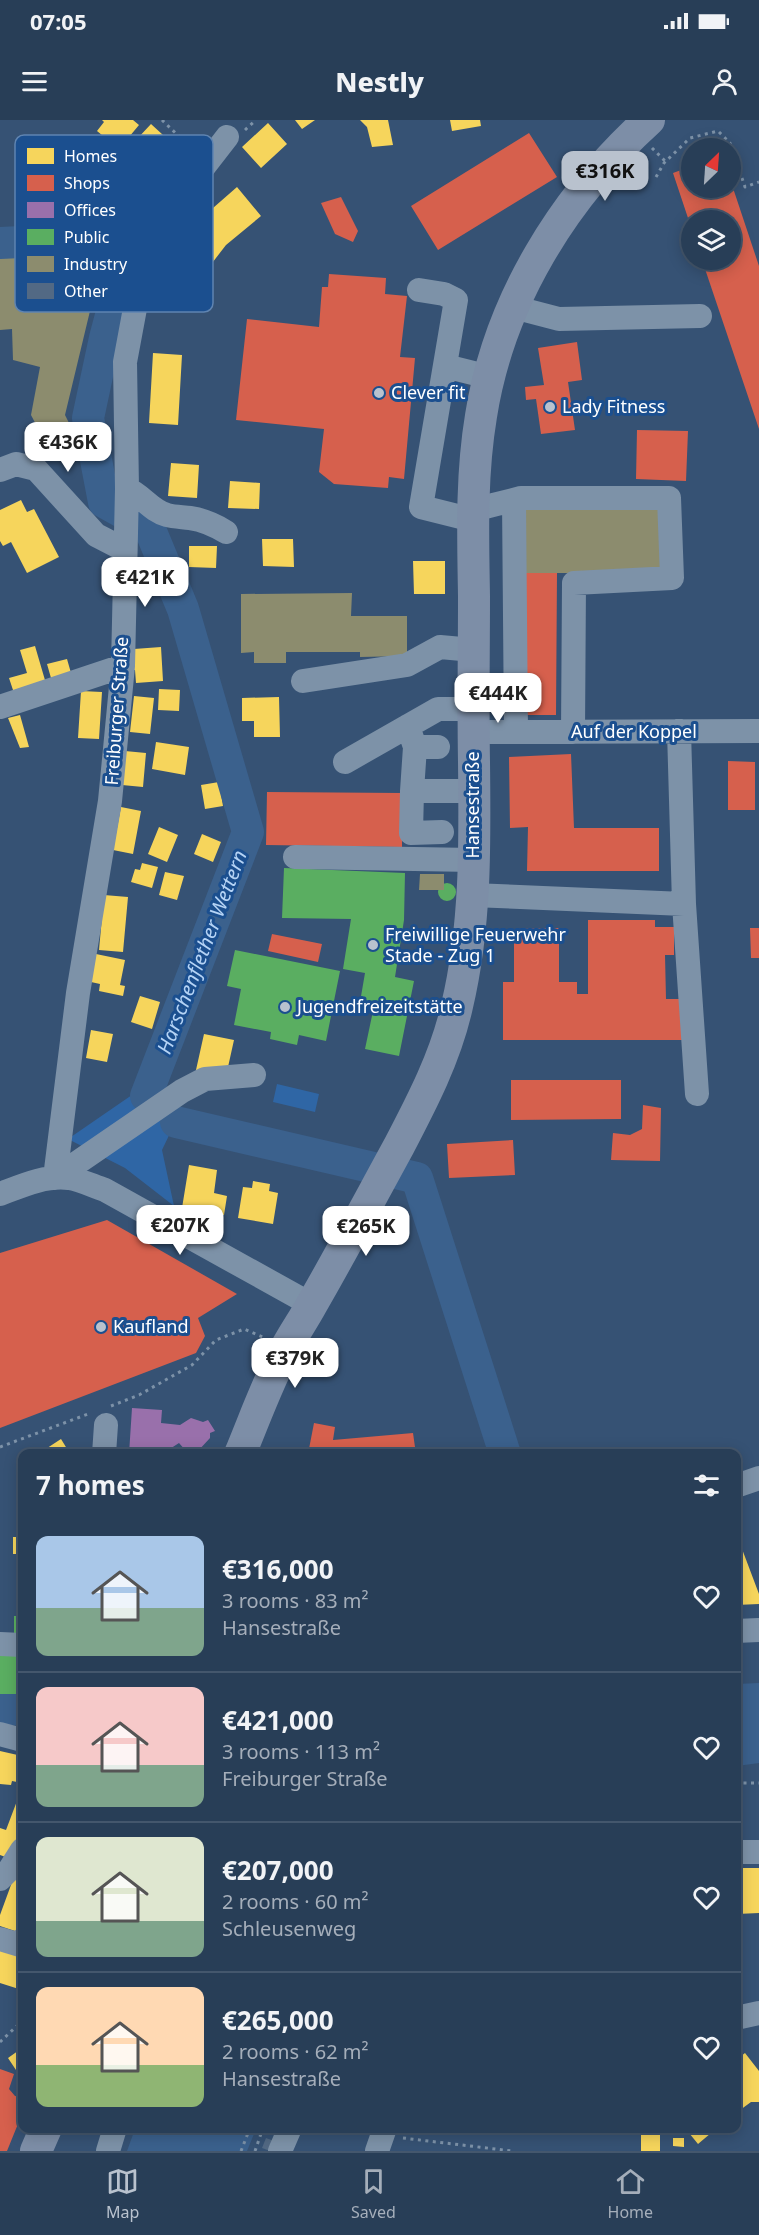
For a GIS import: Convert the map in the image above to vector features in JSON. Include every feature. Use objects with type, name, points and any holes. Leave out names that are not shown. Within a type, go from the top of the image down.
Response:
[{"type":"main road","name":"Hansestraße","points":[[242,1449],[286,1348],[312,1305],[423,1100],[457,1010],[466,962],[474,861],[473,482],[479,426],[489,377],[513,307],[549,238],[601,166],[649,120]]},
{"type":"main road","points":[[36,2151],[44,2133]]},
{"type":"street","name":"Freiburger Straße","points":[[213,155],[227,137]]},
{"type":"street","points":[[419,290],[444,294],[456,300],[422,507],[473,515],[521,498],[669,498],[672,578],[574,582],[573,732]]},
{"type":"street","points":[[513,307],[559,319],[700,316]]},
{"type":"street","name":"Freiburger Straße","points":[[55,1178],[78,993],[110,801],[123,666],[127,489],[125,362],[134,312]]},
{"type":"street","points":[[445,366],[489,377]]},
{"type":"street","points":[[0,470],[16,464],[36,469],[96,535],[125,550]]},
{"type":"street","points":[[127,489],[166,515],[211,523],[226,532]]},
{"type":"street","points":[[514,500],[516,732]]},
{"type":"street","points":[[303,681],[407,666],[440,647],[473,650]]},
{"type":"street","points":[[0,707],[123,666]]},
{"type":"street","name":"Auf der Koppel","points":[[345,762],[420,740],[438,709],[516,732],[759,731]]},
{"type":"street","points":[[679,731],[684,904],[697,1094]]},
{"type":"street","points":[[420,740],[412,791],[411,833],[442,832]]},
{"type":"street","points":[[412,791],[474,791]]},
{"type":"street","points":[[295,857],[474,861]]},
{"type":"street","points":[[472,895],[684,904]]},
{"type":"street","points":[[55,1178],[205,1079],[254,1075]]},
{"type":"street","points":[[0,1194],[23,1185],[55,1178],[71,1178],[105,1190],[312,1305]]},
{"type":"street","points":[[103,1414],[104,1449]]},
{"type":"street","points":[[741,1484],[759,1478]]},
{"type":"street","points":[[741,1631],[759,1630]]},
{"type":"street","points":[[0,1644],[18,1645]]},
{"type":"street","points":[[0,1734],[18,1739]]},
{"type":"street","points":[[741,1852],[759,1852]]},
{"type":"street","points":[[0,1879],[18,1856]]},
{"type":"street","points":[[741,2017],[759,2013]]},
{"type":"street","points":[[108,2151],[113,2133]]},
{"type":"street","points":[[280,2151],[288,2133]]},
{"type":"path","points":[[162,120],[178,135]]},
{"type":"path","points":[[657,177],[666,162],[690,138],[718,131],[730,143],[745,187],[759,182]]},
{"type":"path","points":[[661,157],[666,162]]},
{"type":"path","points":[[0,1447],[103,1414],[192,1365],[216,1340],[244,1329],[265,1338]]},
{"type":"path","points":[[741,1783],[759,1783]]},
{"type":"path","points":[[0,2042],[18,2025]]},
{"type":"path","points":[[241,2151],[248,2133]]},
{"type":"path","points":[[255,2151],[261,2133]]},
{"type":"path","points":[[356,2133],[512,2151]]},
{"type":"shaded area","points":[[277,1084],[319,1094],[315,1112],[273,1102]]},
{"type":"shaded area","points":[[145,1086],[141,1096],[173,1127],[162,1150],[174,1206],[125,1168],[68,1139]]},
{"type":"shaded area","points":[[759,1683],[759,1763],[741,1765],[741,1684]]},
{"type":"shaded area","points":[[0,1694],[18,1694],[18,1726],[0,1724]]},
{"type":"shaded area","points":[[133,2133],[254,2133],[247,2151],[127,2151]]},
{"type":"building: Homes","points":[[102,120],[133,120],[139,125],[131,135],[102,135],[97,131],[104,122]]},
{"type":"building: Homes","points":[[295,120],[315,120],[302,129]]},
{"type":"building: Homes","points":[[360,120],[388,120],[393,145],[372,147],[367,127]]},
{"type":"building: Homes","points":[[450,120],[480,120],[481,126],[452,131]]},
{"type":"building: Homes","points":[[268,123],[287,144],[261,168],[242,147]]},
{"type":"building: Homes","points":[[151,124],[163,135],[141,135]]},
{"type":"building: Homes","points":[[237,187],[261,216],[226,245],[213,262],[213,208]]},
{"type":"building: Homes","points":[[153,353],[182,355],[178,425],[149,423]]},
{"type":"building: Homes","points":[[171,463],[199,465],[197,498],[168,496]]},
{"type":"building: Homes","points":[[230,481],[260,483],[259,509],[228,508]]},
{"type":"building: Homes","points":[[21,500],[27,512],[34,509],[59,557],[27,573],[11,542],[3,546],[0,541],[0,510]]},
{"type":"building: Homes","points":[[262,539],[293,539],[294,567],[263,566]]},
{"type":"building: Homes","points":[[189,546],[217,546],[216,568],[189,567]]},
{"type":"building: Homes","points":[[413,561],[445,561],[445,594],[414,594]]},
{"type":"building: Homes","points":[[35,646],[47,687],[15,696],[9,678],[27,673],[20,650]]},
{"type":"building: Homes","points":[[161,647],[163,681],[136,683],[135,670],[130,670],[134,649]]},
{"type":"building: Homes","points":[[67,659],[73,680],[53,685],[47,664]]},
{"type":"building: Homes","points":[[159,689],[180,690],[179,711],[158,710]]},
{"type":"building: Homes","points":[[81,691],[102,692],[99,739],[78,738]]},
{"type":"building: Homes","points":[[134,696],[154,698],[150,734],[130,732]]},
{"type":"building: Homes","points":[[279,697],[280,737],[254,737],[254,721],[242,721],[242,698]]},
{"type":"building: Homes","points":[[20,715],[29,747],[20,748],[8,718]]},
{"type":"building: Homes","points":[[156,742],[189,747],[185,775],[152,769]]},
{"type":"building: Homes","points":[[125,751],[146,753],[143,787],[122,785]]},
{"type":"building: Homes","points":[[219,782],[223,806],[205,809],[201,785]]},
{"type":"building: Homes","points":[[121,807],[141,811],[133,854],[113,850]]},
{"type":"building: Homes","points":[[159,827],[178,835],[167,862],[148,854]]},
{"type":"building: Homes","points":[[202,834],[221,842],[213,862],[194,854]]},
{"type":"building: Homes","points":[[142,863],[158,867],[152,888],[131,882],[135,869],[140,870]]},
{"type":"building: Homes","points":[[165,872],[184,876],[177,900],[159,895]]},
{"type":"building: Homes","points":[[104,895],[128,897],[123,952],[99,950]]},
{"type":"building: Homes","points":[[96,954],[125,960],[120,985],[125,986],[123,996],[99,991],[100,984],[91,982]]},
{"type":"building: Homes","points":[[140,996],[160,1002],[152,1029],[131,1022]]},
{"type":"building: Homes","points":[[91,1030],[113,1034],[107,1062],[86,1058]]},
{"type":"building: Homes","points":[[204,1034],[234,1040],[226,1076],[196,1070]]},
{"type":"building: Homes","points":[[189,1165],[217,1170],[214,1193],[227,1196],[224,1215],[182,1208]]},
{"type":"building: Homes","points":[[253,1181],[270,1184],[269,1191],[278,1193],[273,1224],[238,1218],[243,1187],[252,1188]]},
{"type":"building: Homes","points":[[61,1439],[67,1449],[46,1449]]},
{"type":"building: Homes","points":[[18,1466],[18,1519],[17,1519]]},
{"type":"building: Homes","points":[[13,1537],[18,1537],[18,1554],[13,1554]]},
{"type":"building: Homes","points":[[741,1546],[759,1594],[759,1604],[741,1605]]},
{"type":"building: Homes","points":[[0,1751],[18,1755],[18,1782],[12,1781],[11,1785],[0,1784]]},
{"type":"building: Homes","points":[[18,1798],[18,1846],[11,1859],[0,1855],[0,1828],[6,1830]]},
{"type":"building: Homes","points":[[18,1868],[18,1932],[0,1926],[0,1915]]},
{"type":"building: Homes","points":[[741,1868],[759,1868],[759,1913],[741,1914]]},
{"type":"building: Homes","points":[[0,1949],[18,1954],[18,1989],[0,1983]]},
{"type":"building: Homes","points":[[18,2051],[18,2069],[16,2070],[8,2058]]},
{"type":"building: Homes","points":[[745,2053],[759,2071],[759,2102],[751,2102],[741,2109],[741,2056]]},
{"type":"building: Homes","points":[[689,2133],[711,2133],[698,2144]]},
{"type":"building: Homes","points":[[641,2135],[660,2135],[660,2151],[641,2151]]},
{"type":"building: Homes","points":[[673,2138],[684,2138],[684,2147],[673,2146]]},
{"type":"building: Shops","points":[[529,133],[557,177],[438,250],[411,206]]},
{"type":"building: Shops","points":[[681,170],[681,197],[673,173]]},
{"type":"building: Shops","points":[[341,197],[358,231],[353,242],[335,234],[321,203]]},
{"type":"building: Shops","points":[[681,198],[736,198],[740,210],[685,210]]},
{"type":"building: Shops","points":[[741,212],[759,266],[759,429],[705,270],[741,270]]},
{"type":"building: Shops","points":[[329,274],[386,278],[385,294],[407,296],[400,357],[415,358],[404,479],[389,477],[388,488],[334,484],[319,472],[324,429],[236,420],[247,319],[319,327],[322,287],[328,287]]},
{"type":"building: Shops","points":[[577,342],[582,380],[568,382],[575,430],[541,434],[536,399],[526,400],[525,387],[544,385],[538,348]]},
{"type":"building: Shops","points":[[637,430],[688,431],[686,481],[636,479]]},
{"type":"building: Shops","points":[[520,573],[557,573],[556,715],[519,715]]},
{"type":"building: Shops","points":[[571,754],[574,828],[659,828],[659,871],[527,871],[528,827],[510,828],[509,757]]},
{"type":"building: Shops","points":[[728,761],[755,762],[755,810],[728,810]]},
{"type":"building: Shops","points":[[267,792],[402,793],[402,847],[266,845]]},
{"type":"building: Shops","points":[[588,920],[655,920],[655,927],[674,927],[674,955],[665,955],[666,999],[688,999],[688,1040],[503,1040],[503,982],[514,982],[514,929],[559,928],[559,982],[577,982],[577,994],[588,994]]},
{"type":"building: Shops","points":[[750,928],[759,928],[759,958],[751,958]]},
{"type":"building: Shops","points":[[272,934],[322,944],[318,962],[268,951]]},
{"type":"building: Shops","points":[[511,1080],[621,1080],[621,1119],[511,1120]]},
{"type":"building: Shops","points":[[643,1105],[661,1108],[660,1161],[611,1160],[613,1133],[630,1135],[642,1129]]},
{"type":"building: Shops","points":[[513,1140],[515,1175],[449,1178],[447,1144]]},
{"type":"building: Shops","name":"Kaufland","points":[[107,1220],[237,1294],[198,1318],[205,1336],[196,1353],[0,1428],[0,1253]]},
{"type":"building: Shops","points":[[314,1423],[335,1427],[333,1440],[413,1433],[415,1449],[309,1449]]},
{"type":"building: Shops","points":[[0,2069],[14,2074],[9,2089],[18,2096],[18,2124],[7,2151],[0,2151]]},
{"type":"building: Offices","points":[[132,1408],[162,1410],[161,1423],[180,1425],[191,1418],[203,1422],[208,1420],[215,1431],[210,1433],[210,1438],[200,1449],[184,1449],[179,1443],[170,1449],[129,1449]]},
{"type":"building: Public","points":[[284,868],[405,873],[404,920],[395,977],[414,981],[399,1056],[365,1049],[373,1011],[359,1008],[365,973],[343,969],[351,919],[282,918]]},
{"type":"building: Public","points":[[447,883],[453,886],[456,892],[453,898],[447,901],[441,898],[438,892],[441,886]]},
{"type":"building: Public","name":"Jugendfreizeitstätte","points":[[235,950],[340,971],[326,1041],[299,1035],[297,1045],[270,1039],[271,1032],[234,1025],[241,989],[227,986]]},
{"type":"building: Public","points":[[14,1616],[18,1616],[18,1637],[14,1637]]},
{"type":"building: Public","points":[[0,1647],[18,1648],[18,1694],[0,1694]]},
{"type":"building: Industry","points":[[15,251],[15,312],[90,312],[65,415],[69,423],[41,434],[31,415],[40,367],[13,360],[12,329],[0,330],[0,252]]},
{"type":"building: Industry","points":[[520,503],[660,503],[660,573],[520,573]]},
{"type":"building: Industry","points":[[352,593],[351,616],[407,616],[407,656],[360,657],[360,652],[286,652],[286,663],[254,663],[254,652],[241,653],[241,594]]},
{"type":"building: Industry","points":[[420,874],[444,874],[444,890],[419,890]]},
{"type":"building: Other","points":[[266,2138],[274,2141],[270,2151],[262,2148]]},
{"type":"waterway","name":"Harschenflether Wettern","points":[[0,243],[15,242]]},
{"type":"waterway","name":"Harschenflether Wettern","points":[[112,312],[88,418],[104,502],[149,527],[183,609],[248,832],[146,1096]]},
{"type":"waterway","name":"Harschenflether Wettern","points":[[176,1122],[417,1178],[503,1449]]},
{"type":"place","name":"Clever fit","points":[[379,393]]},
{"type":"place","name":"Lady Fitness","points":[[550,407]]},
{"type":"place","name":"Freiwillige Feuerwehr Stade - Zug 1","points":[[373,945]]},
{"type":"place","name":"Jugendfreizeitstätte","points":[[285,1007]]},
{"type":"place","name":"Kaufland","points":[[101,1327]]}]
